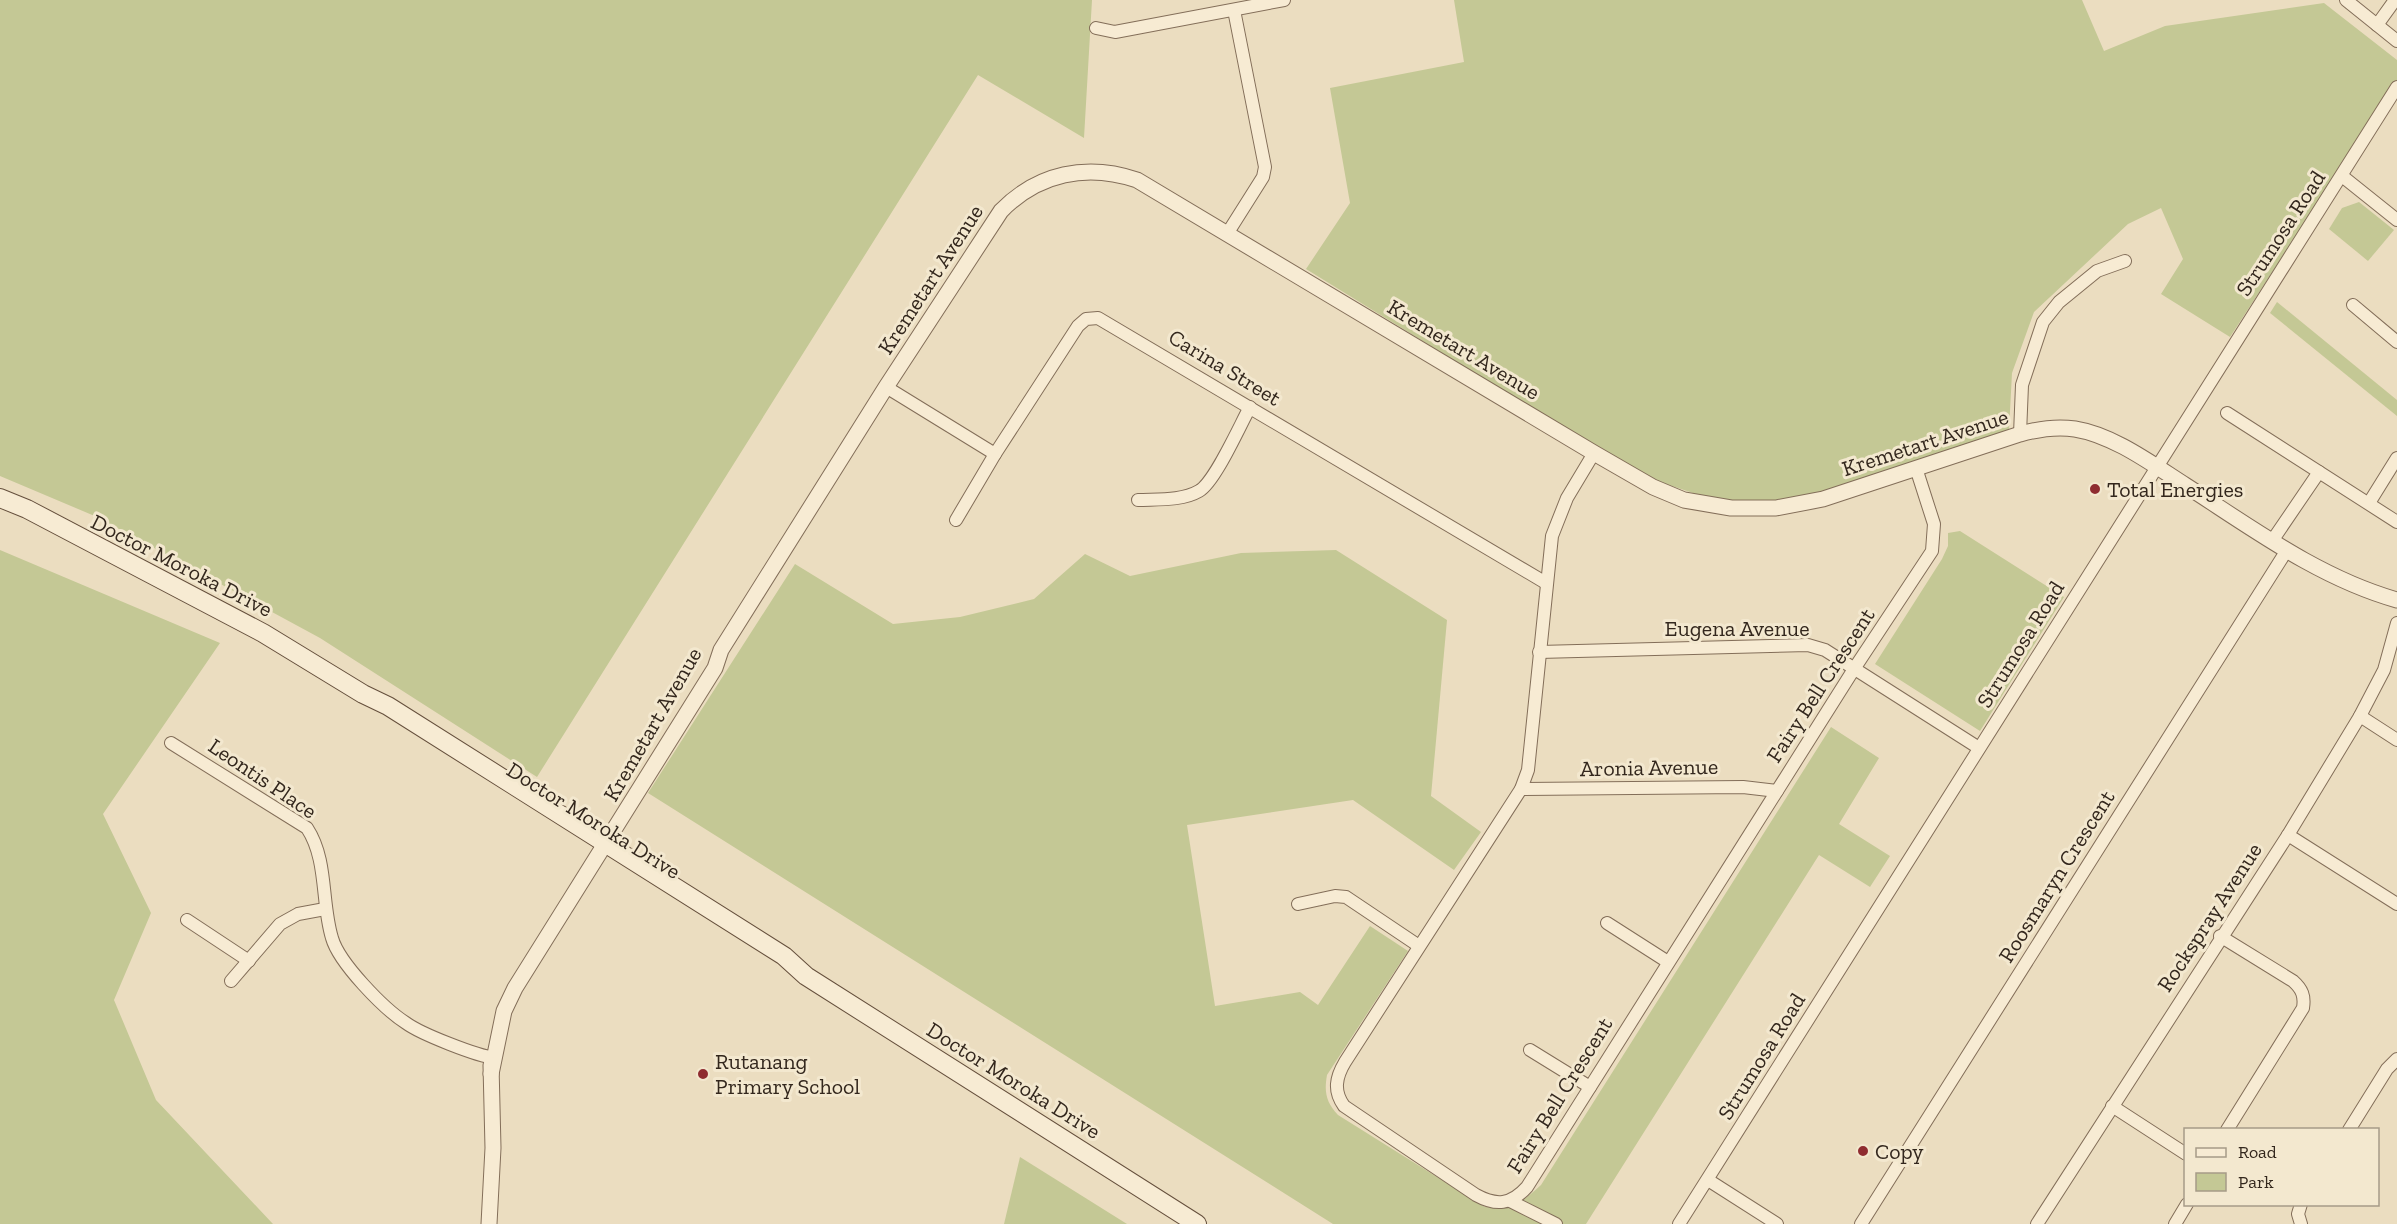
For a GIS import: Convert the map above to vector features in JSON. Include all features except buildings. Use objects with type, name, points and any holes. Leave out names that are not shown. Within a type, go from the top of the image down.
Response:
[{"type":"main road","name":"Doctor Moroka Drive","points":[[0,498],[27,509],[263,633],[363,694],[388,706],[788,970],[806,976],[1197,1224]]},
{"type":"main road","name":"Doctor Moroka Drive","points":[[0,510],[72,534]]},
{"type":"street","points":[[1096,28],[1115,32],[1284,0]]},
{"type":"street","points":[[2346,0],[2397,41]]},
{"type":"street","points":[[2377,25],[2395,0]]},
{"type":"street","points":[[1227,234],[1263,177],[1264,167],[1234,10]]},
{"type":"street","name":"Strumosa Road","points":[[1679,1224],[2155,466],[2397,87]]},
{"type":"street","name":"Kremetart Avenue","points":[[489,1224],[493,1148],[491,1074],[502,1019],[509,999],[707,664],[721,650],[990,225],[1008,203],[1035,185],[1074,171],[1088,170],[1137,180],[1594,453],[1653,487],[1674,496],[1731,508],[1792,507],[2020,434],[2041,429],[2075,429],[2100,437],[2155,466],[2272,541],[2351,585],[2397,600]]},
{"type":"street","points":[[2342,176],[2397,220]]},
{"type":"street","points":[[2020,434],[2022,385],[2043,322],[2059,302],[2097,271],[2125,261]]},
{"type":"street","points":[[2353,305],[2397,342]]},
{"type":"street","name":"Carina Street","points":[[956,520],[995,454],[1078,326],[1092,318],[1102,319],[1546,583]]},
{"type":"street","points":[[886,387],[995,454]]},
{"type":"street","points":[[1138,500],[1182,496],[1200,490],[1212,477],[1250,407]]},
{"type":"street","points":[[2227,413],[2397,522]]},
{"type":"street","name":"Fairy Bell Crescent","points":[[1594,453],[1558,517],[1546,583],[1528,770],[1521,789],[1341,1068],[1336,1084],[1339,1098],[1344,1106],[1476,1195],[1495,1203],[1510,1201],[1527,1188],[1854,669],[1932,551],[1934,524],[1916,468]]},
{"type":"street","points":[[2369,503],[2397,458]]},
{"type":"street","points":[[2272,541],[2319,472]]},
{"type":"street","name":"Roosmaryn Crescent","points":[[1861,1224],[2288,550]]},
{"type":"street","name":"Rockspray Avenue","points":[[2037,1224],[2220,936],[2288,835],[2360,716],[2384,670],[2397,623]]},
{"type":"street","name":"Eugena Avenue","points":[[1539,652],[1808,645],[1825,650],[1979,748]]},
{"type":"street","points":[[2360,716],[2397,740]]},
{"type":"street","name":"Leontis Place","points":[[171,743],[307,828],[319,850],[325,909],[332,941],[356,976],[396,1015],[422,1031],[493,1058]]},
{"type":"street","name":"Aronia Avenue","points":[[1521,789],[1743,787],[1777,791]]},
{"type":"street","points":[[2288,835],[2397,904]]},
{"type":"street","points":[[1298,904],[1335,896],[1346,897],[1419,946]]},
{"type":"street","points":[[231,981],[280,924],[290,916],[325,909]]},
{"type":"street","points":[[187,920],[249,960]]},
{"type":"street","points":[[1607,923],[1668,962]]},
{"type":"street","points":[[2220,936],[2293,981],[2302,991],[2304,1001],[2303,1008],[2229,1128]]},
{"type":"street","points":[[1530,1050],[1590,1087]]},
{"type":"street","points":[[2350,1128],[2387,1069],[2397,1059]]},
{"type":"street","points":[[2112,1106],[2184,1153]]},
{"type":"street","points":[[1708,1179],[1777,1224]]},
{"type":"street","points":[[1510,1201],[1556,1224]]},
{"type":"street","points":[[2175,1224],[2186,1206]]},
{"type":"street","points":[[2300,1206],[2298,1214],[2301,1224]]},
{"type":"green space","points":[[0,0],[1092,0],[1084,138],[978,75],[537,777],[320,638],[97,517],[0,476]]},
{"type":"green space","points":[[1454,0],[2082,0],[2104,51],[2165,26],[2324,3],[2397,60],[2397,80],[2230,337],[2161,294],[2183,259],[2161,208],[2128,224],[2034,312],[2012,373],[2009,430],[1792,501],[1730,501],[1708,498],[1657,481],[1596,448],[1306,269],[1350,203],[1330,88],[1464,62]]},
{"type":"green space","points":[[2359,202],[2394,230],[2368,261],[2329,229],[2342,208]]},
{"type":"green space","points":[[2277,302],[2397,400],[2397,416],[2270,313]]},
{"type":"green space","points":[[1960,531],[2064,597],[1980,731],[1875,664],[1942,559],[1948,546],[1948,533]]},
{"type":"green space","points":[[0,550],[220,643],[103,814],[151,913],[114,1000],[156,1100],[273,1224],[0,1224]]},
{"type":"green space","points":[[1336,550],[1447,620],[1431,796],[1481,832],[1454,870],[1353,800],[1187,825],[1215,1006],[1300,992],[1318,1005],[1370,926],[1408,951],[1327,1075],[1327,1096],[1338,1115],[1485,1207],[1516,1204],[1541,1185],[1831,727],[1879,758],[1839,824],[1890,856],[1870,887],[1819,855],[1586,1224],[1333,1224],[648,793],[795,564],[893,624],[960,617],[1034,599],[1085,554],[1130,576],[1241,553]]},
{"type":"green space","points":[[1020,1157],[1127,1224],[1004,1224]]},
{"type":"place","name":"Total Energies","points":[[2095,489]]},
{"type":"place","name":"Rutanang Primary School","points":[[703,1074]]},
{"type":"place","name":"Copy","points":[[1863,1151]]}]
